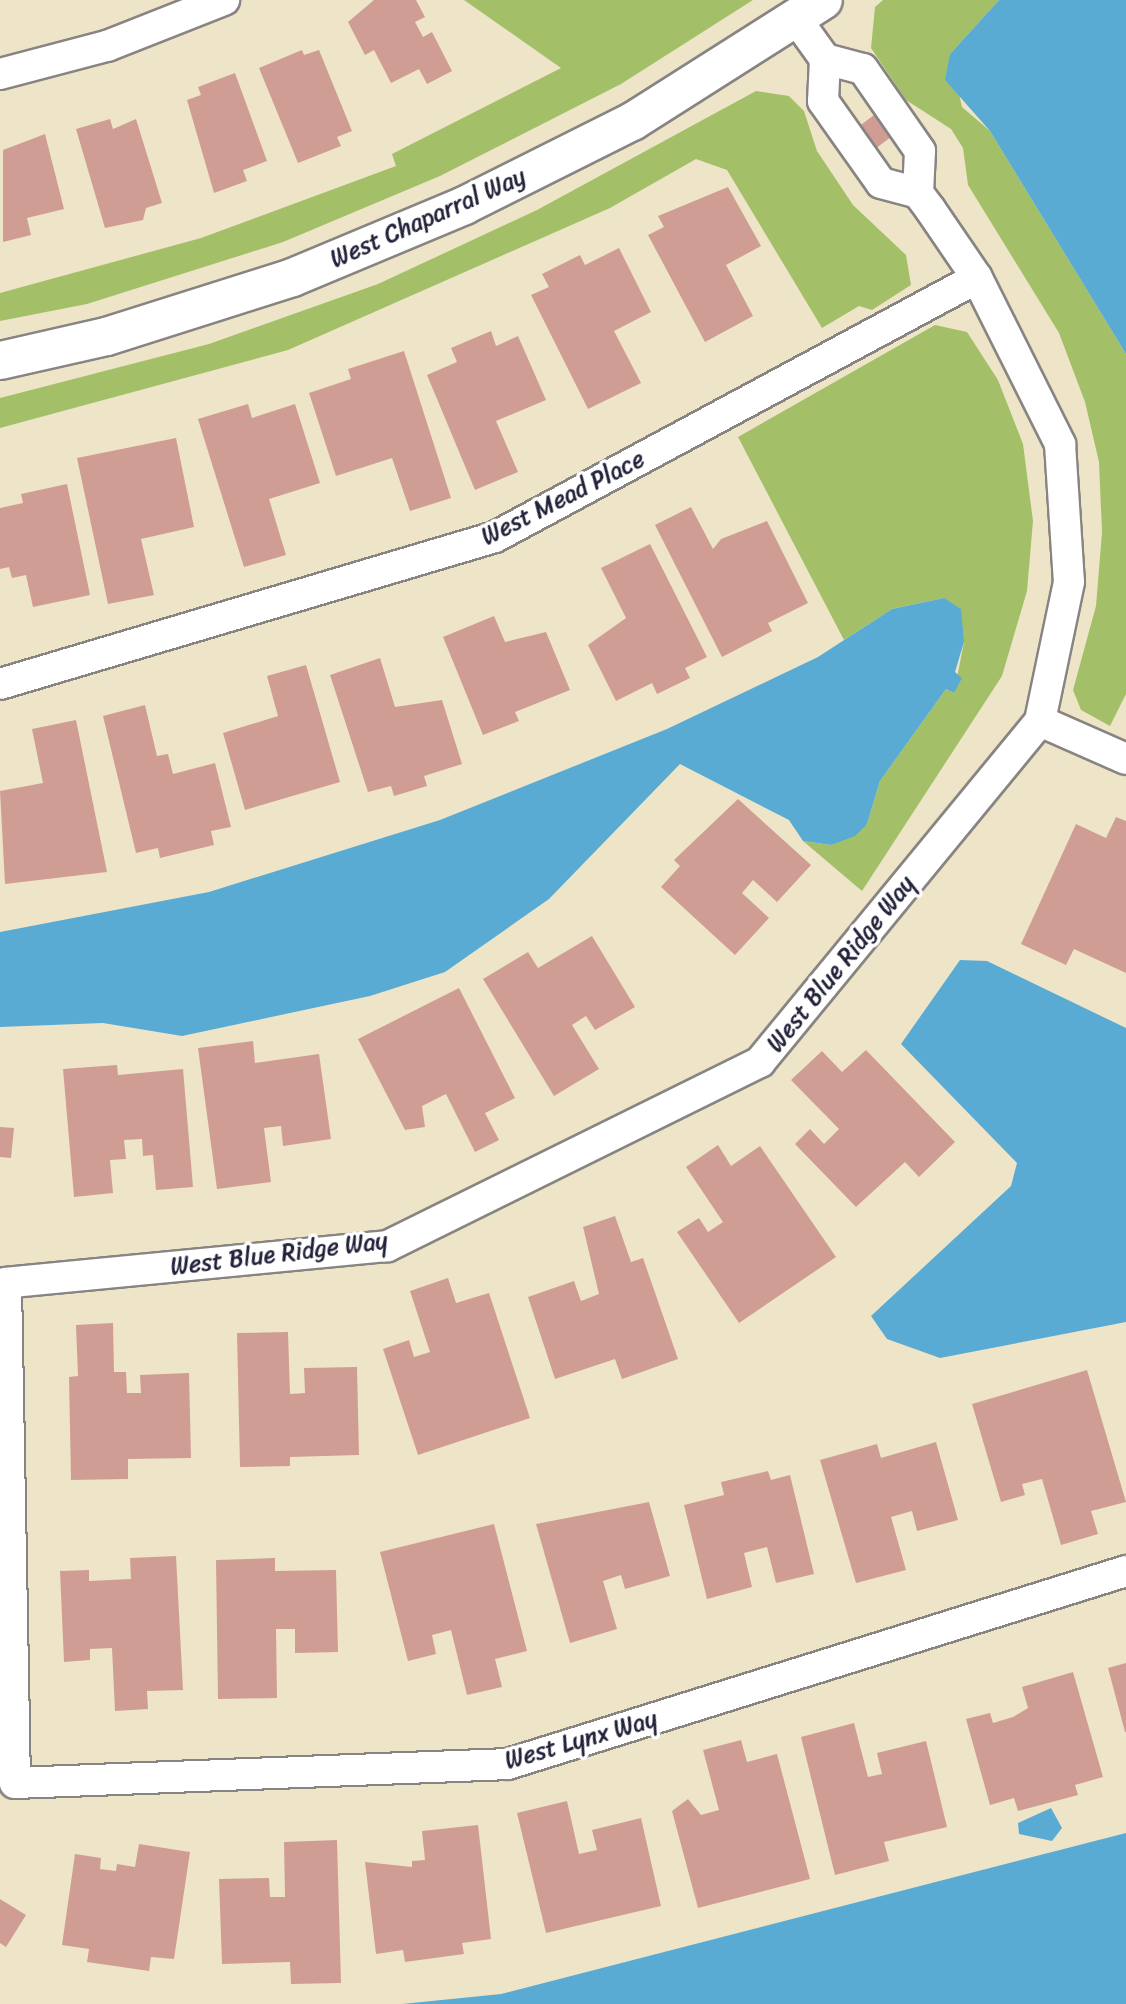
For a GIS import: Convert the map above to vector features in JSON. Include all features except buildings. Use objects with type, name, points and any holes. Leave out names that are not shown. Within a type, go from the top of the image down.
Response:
[{"type":"street","points":[[0,74],[107,46],[223,0]]},
{"type":"street","points":[[810,10],[825,59],[823,101],[881,183],[918,193],[920,151],[863,69],[825,59]]},
{"type":"street","name":"West Chaparral Way","points":[[0,360],[106,336],[292,277],[464,205],[632,121],[810,10]]},
{"type":"street","name":"West Blue Ridge Way","points":[[15,1783],[6,1283],[387,1246],[760,1062],[1040,721],[1069,582],[1060,444],[977,278],[918,193]]},
{"type":"street","name":"West Mead Place","points":[[0,684],[495,537],[977,278]]},
{"type":"street","points":[[1040,721],[1126,759]]},
{"type":"street","name":"West Lynx Way","points":[[15,1783],[508,1765],[1126,1572]]},
{"type":"green space","points":[[464,0],[753,0],[621,84],[440,176],[283,242],[87,304],[0,321],[0,293],[201,238],[396,166],[392,154],[561,68]]},
{"type":"green space","points":[[883,0],[999,0],[950,54],[962,107],[990,131],[1126,354],[1126,694],[1110,726],[1081,710],[1073,690],[1096,606],[1102,532],[1099,462],[1085,402],[1059,333],[968,185],[963,148],[951,129],[906,100],[871,48],[875,7]]},
{"type":"green space","points":[[756,91],[789,96],[804,111],[817,151],[853,205],[906,255],[911,285],[872,310],[859,306],[822,328],[727,170],[696,159],[610,208],[288,350],[0,428],[0,398],[209,344],[378,284],[537,210]]},
{"type":"green space","points":[[935,325],[967,332],[998,380],[1023,444],[1033,521],[1027,591],[1002,676],[862,891],[803,841],[831,845],[867,824],[880,781],[946,689],[954,693],[964,642],[944,598],[892,609],[844,640],[738,437]]},
{"type":"water","points":[[999,0],[1126,0],[1126,354],[990,131],[945,80],[950,54]]},
{"type":"water","points":[[944,598],[961,609],[964,642],[955,672],[962,678],[954,693],[946,689],[880,781],[867,824],[855,836],[831,845],[803,841],[789,820],[680,764],[549,899],[445,972],[370,996],[182,1036],[103,1023],[0,1027],[0,932],[209,892],[440,820],[667,729],[818,657],[892,609]]},
{"type":"water","points":[[960,960],[987,961],[1126,1028],[1126,1322],[940,1358],[887,1339],[871,1316],[1011,1186],[1017,1163],[901,1044]]},
{"type":"water","points":[[1051,1808],[1062,1828],[1052,1841],[1019,1834],[1018,1823]]},
{"type":"water","points":[[1126,1833],[1126,2004],[402,2004],[501,1994]]}]
